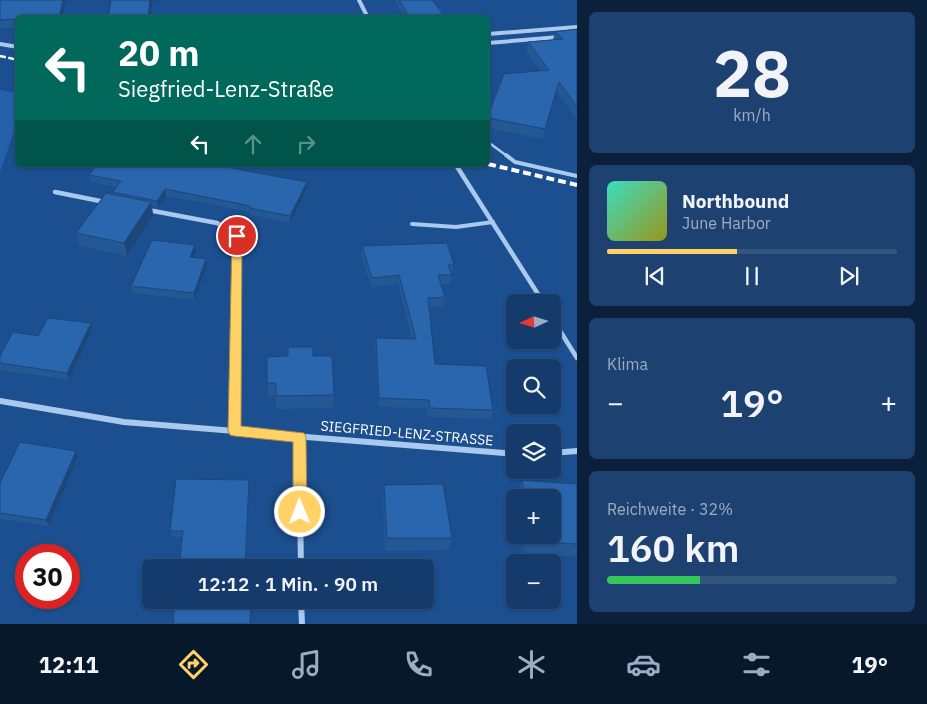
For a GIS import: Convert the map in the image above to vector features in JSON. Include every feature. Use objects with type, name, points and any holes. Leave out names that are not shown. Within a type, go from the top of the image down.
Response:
[{"type":"street","points":[[359,0],[366,15]]},
{"type":"street","points":[[490,34],[577,27]]},
{"type":"street","points":[[490,42],[567,36]]},
{"type":"street","points":[[0,44],[15,47]]},
{"type":"street","points":[[457,167],[538,294]]},
{"type":"street","points":[[55,192],[112,203]]},
{"type":"street","points":[[141,209],[217,223],[237,236],[234,431]]},
{"type":"street","points":[[561,332],[577,358]]},
{"type":"street","name":"SIEGFRIED-LENZ-STRASSE","points":[[0,401],[124,422],[506,453]]},
{"type":"street","points":[[299,437],[301,559]]},
{"type":"street","points":[[561,453],[577,451]]},
{"type":"street","points":[[301,609],[302,624]]},
{"type":"lane","points":[[490,143],[515,162],[577,176]]},
{"type":"lane","points":[[412,224],[456,227],[493,222]]},
{"type":"shaded area","points":[[0,90],[15,93],[15,128],[0,172]]},
{"type":"building","points":[[0,0],[63,0],[60,15],[15,15],[15,19],[0,20]]},
{"type":"building","points":[[111,0],[150,0],[148,15],[108,15]]},
{"type":"building","points":[[399,0],[432,0],[443,14],[435,15],[408,15]]},
{"type":"building","points":[[577,29],[577,107],[559,82],[545,129],[490,118],[490,110],[504,74],[549,70],[528,42],[563,39],[555,32]]},
{"type":"building","points":[[95,167],[232,167],[307,182],[290,216],[250,208],[251,206],[165,189],[157,201],[113,192],[121,181],[89,175]]},
{"type":"building","points":[[106,193],[151,202],[124,243],[76,233]]},
{"type":"building","points":[[152,240],[195,245],[190,257],[206,259],[194,293],[131,286]]},
{"type":"building","points":[[447,243],[454,265],[448,265],[452,275],[438,275],[445,297],[428,298],[435,364],[486,366],[493,410],[430,408],[429,400],[379,398],[376,338],[416,339],[399,275],[372,278],[362,246]]},
{"type":"building","points":[[48,318],[91,323],[67,373],[0,363],[0,356],[13,332],[38,336]]},
{"type":"building","points":[[288,347],[313,347],[313,356],[332,356],[334,395],[276,396],[276,383],[267,383],[267,357],[288,356]]},
{"type":"building","points":[[20,442],[76,451],[46,520],[0,513],[0,483]]},
{"type":"building","points":[[176,479],[249,480],[245,559],[180,559],[183,531],[170,531]]},
{"type":"building","points":[[522,480],[577,484],[577,544],[561,543],[561,489],[524,489]]},
{"type":"building","points":[[443,484],[452,538],[387,538],[384,485]]},
{"type":"building","points":[[174,609],[251,609],[250,624],[173,624]]},
{"type":"railway","points":[[0,56],[15,59]]},
{"type":"railway","points":[[490,164],[577,185]]},
{"type":"route","points":[[237,236],[234,431],[299,437],[300,512]]}]
